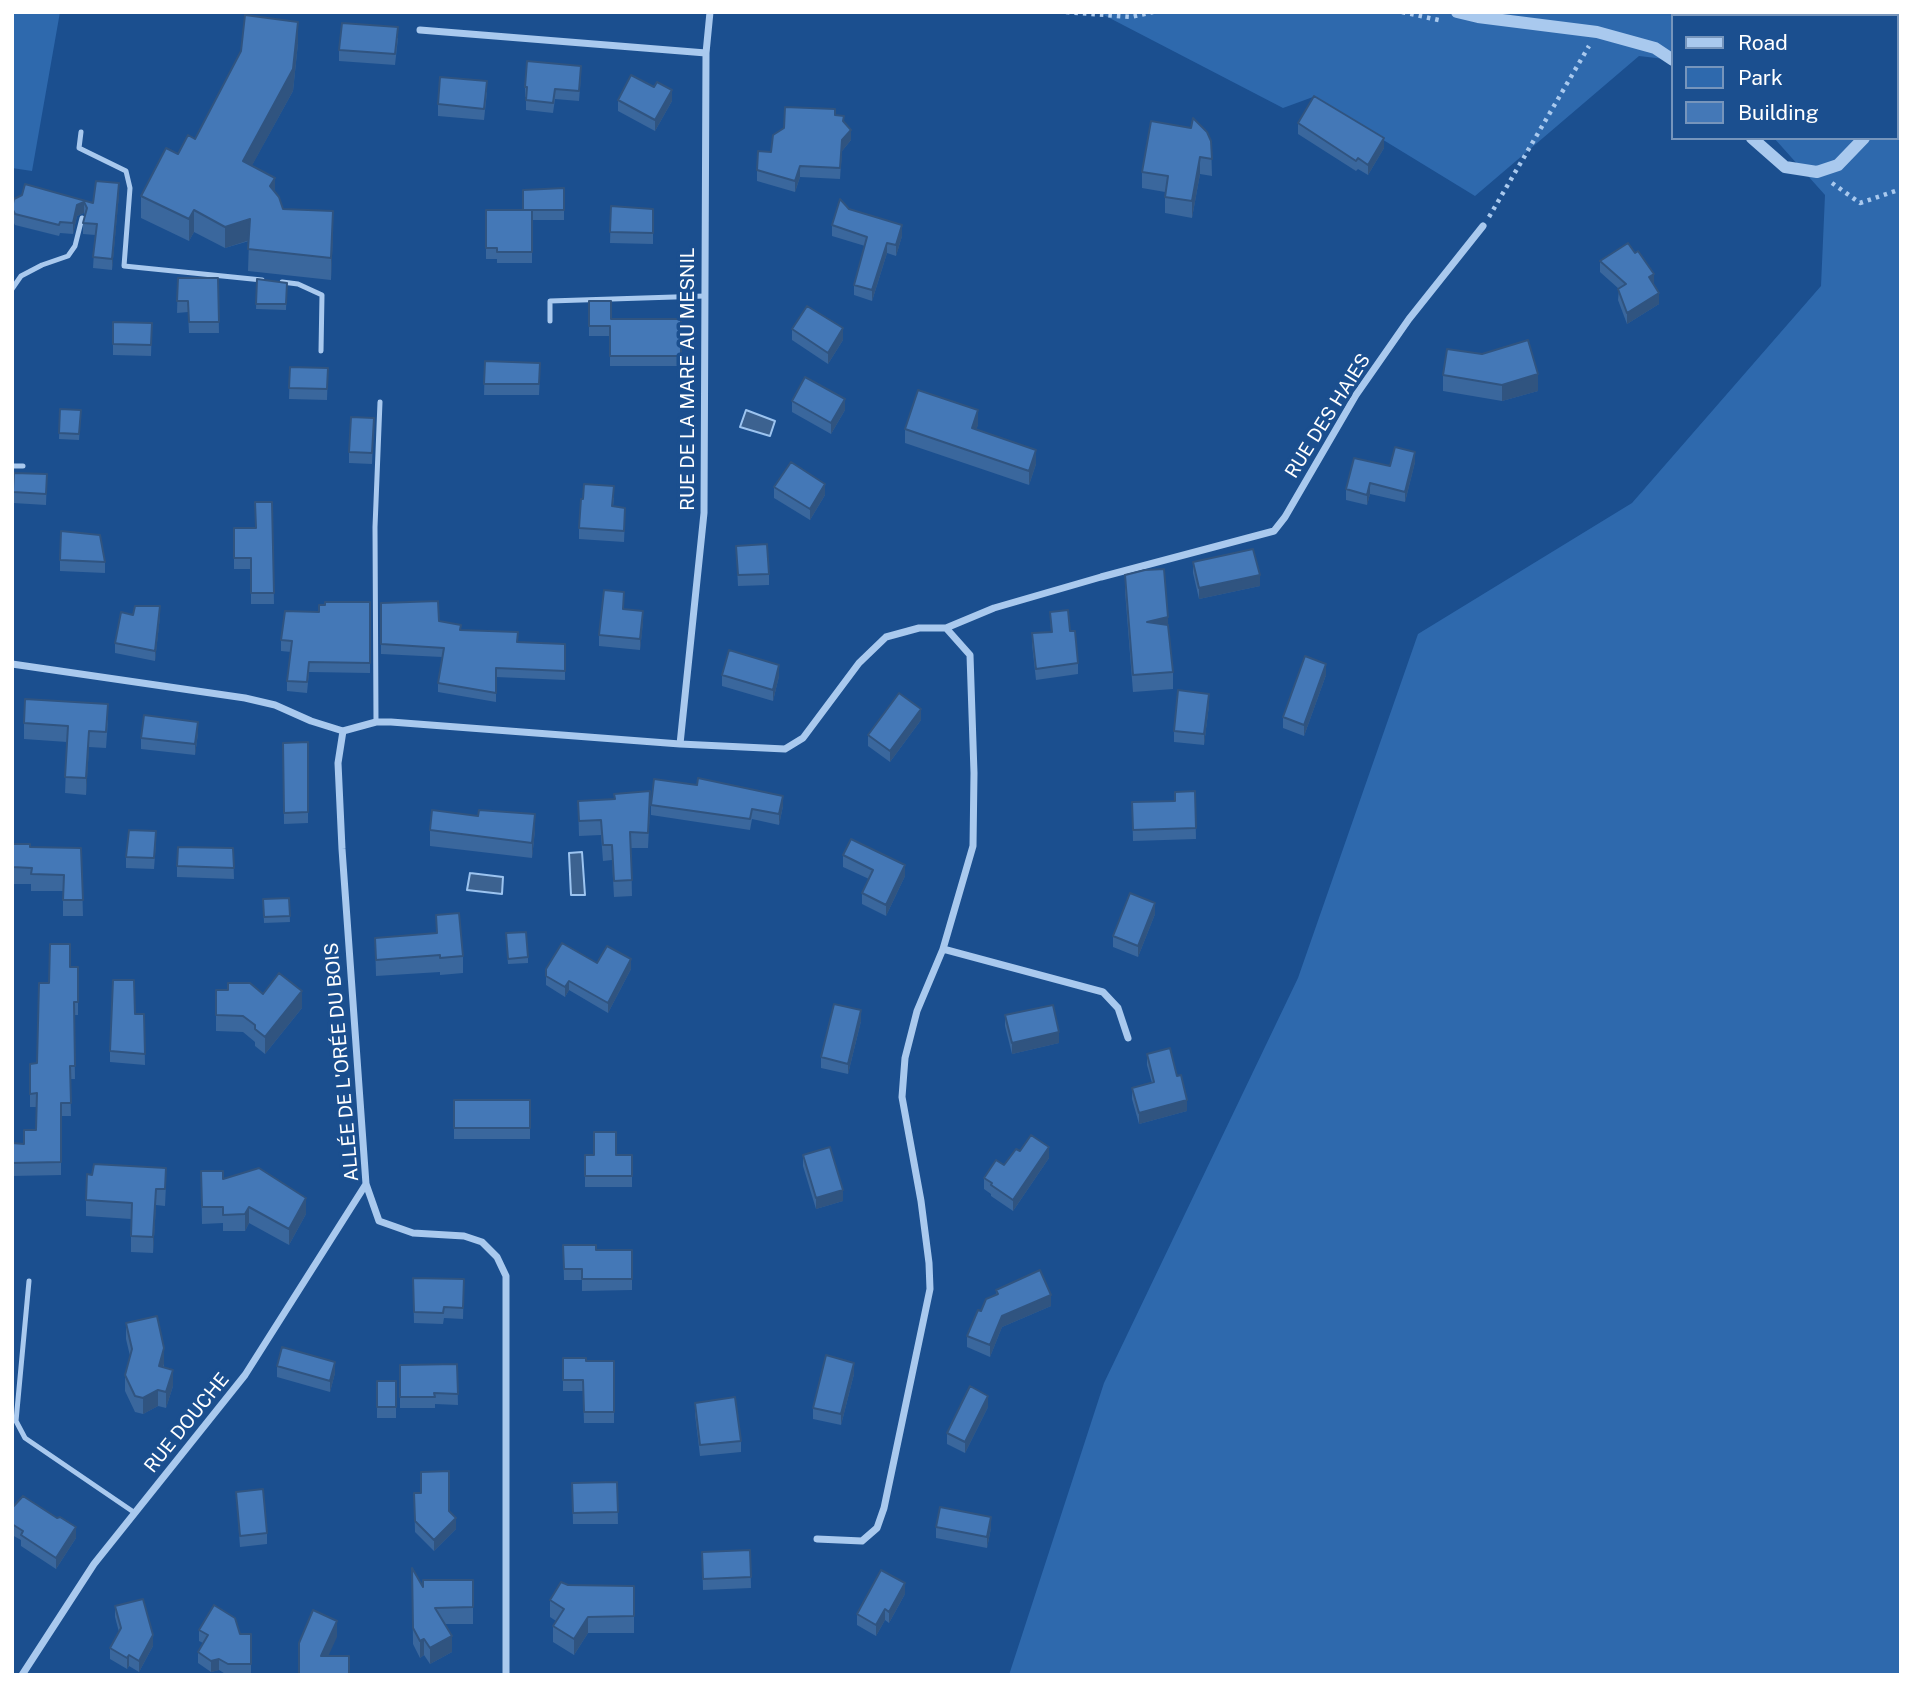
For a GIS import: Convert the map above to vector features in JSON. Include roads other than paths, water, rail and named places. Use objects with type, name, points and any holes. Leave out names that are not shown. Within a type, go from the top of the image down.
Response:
[{"type":"street","name":"RUE DE LA MARE AU MESNIL","points":[[680,744],[704,513],[706,53],[710,12]]},
{"type":"street","points":[[1457,12],[1597,32],[1655,48],[1672,59]]},
{"type":"street","points":[[420,30],[706,53]]},
{"type":"street","points":[[1754,140],[1785,167],[1817,172],[1838,165],[1862,140]]},
{"type":"street","name":"RUE DES HAIES","points":[[376,722],[785,749],[803,738],[859,663],[886,637],[919,628],[946,628],[994,608],[1274,531],[1285,517],[1356,395],[1409,319],[1483,226]]},
{"type":"street","points":[[817,1539],[862,1541],[877,1528],[884,1508],[930,1290],[929,1263],[902,1097],[905,1058],[917,1011],[943,949],[972,846],[974,773],[970,655],[946,628]]},
{"type":"street","points":[[12,664],[245,698],[275,705],[311,722],[343,732],[376,722]]},
{"type":"street","name":"ALLÉE DE L'ORÉE DU BOIS","points":[[343,732],[338,763],[342,849],[366,1184],[380,1221],[413,1233],[464,1236],[482,1242],[497,1257],[506,1276],[506,1675]]},
{"type":"street","points":[[943,949],[1103,992],[1118,1008],[1128,1038]]},
{"type":"street","name":"RUE DOUCHE","points":[[22,1675],[94,1564],[245,1375],[366,1184]]},
{"type":"street","points":[[12,1669],[22,1675]]},
{"type":"lane","points":[[81,132],[79,148],[126,172],[130,188],[124,266],[298,284],[322,295],[321,351]]},
{"type":"lane","points":[[12,289],[21,276],[68,256],[75,246],[82,218]]},
{"type":"lane","points":[[550,321],[550,301],[705,296]]},
{"type":"lane","points":[[376,722],[375,527],[380,402]]},
{"type":"lane","points":[[12,466],[23,466]]},
{"type":"lane","points":[[29,1281],[16,1422],[25,1438],[135,1513]]}]
